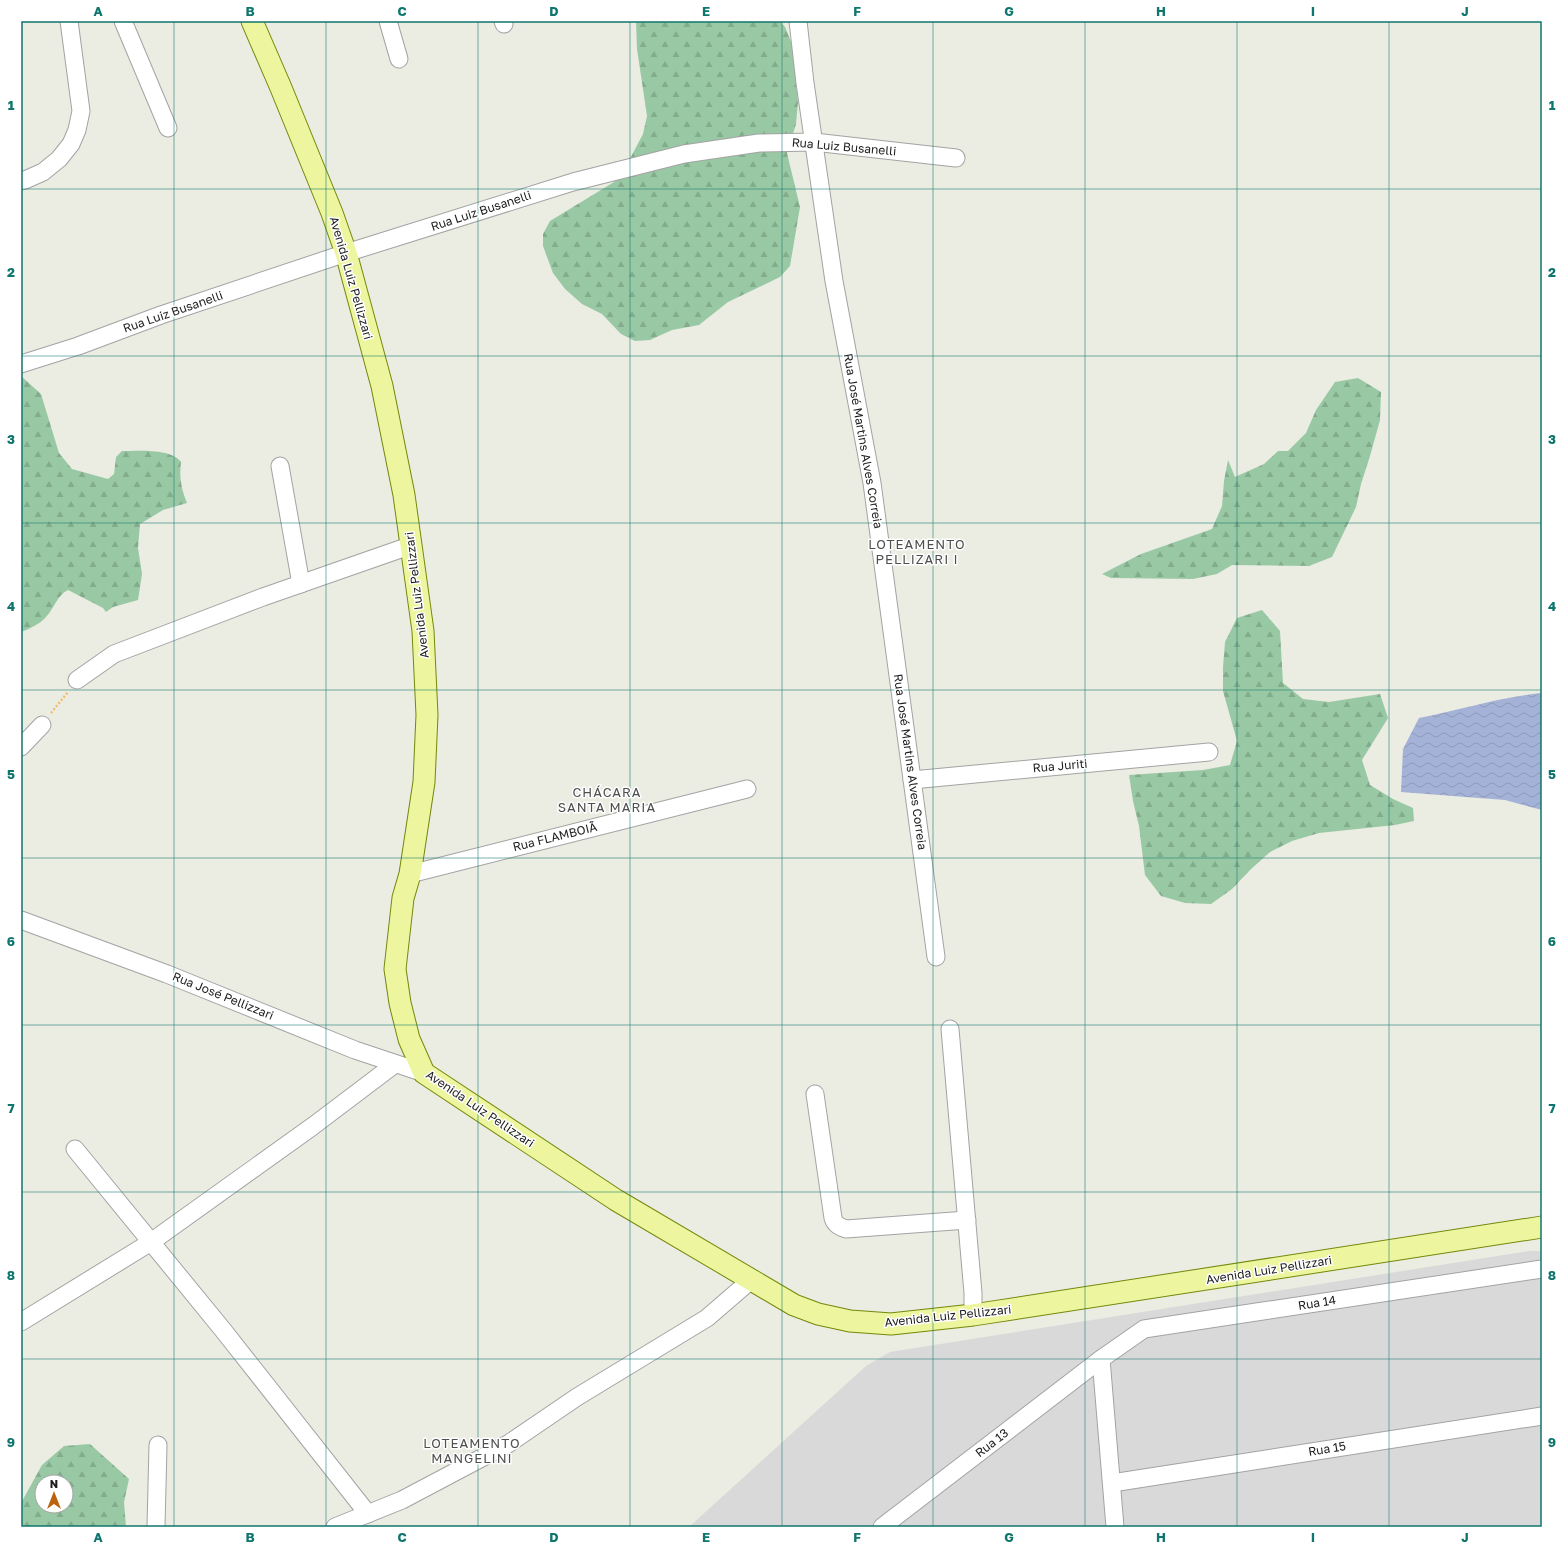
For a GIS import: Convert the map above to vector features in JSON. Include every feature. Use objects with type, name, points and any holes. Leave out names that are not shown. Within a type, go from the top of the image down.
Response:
[{"type":"main road","name":"Avenida Luiz Pellizzari","points":[[252,21],[332,213],[346,253],[382,386],[412,545],[423,631],[427,715],[424,782],[410,874],[403,898],[395,969],[400,1002],[409,1039],[424,1073],[616,1200],[751,1280],[794,1305],[818,1314],[850,1321],[891,1324],[973,1315],[1542,1227]]},
{"type":"street","points":[[21,181],[43,172],[59,159],[71,144],[77,130],[81,111],[69,21]]},
{"type":"street","points":[[123,21],[168,128]]},
{"type":"street","points":[[388,21],[399,59]]},
{"type":"street","name":"Rua José Martins Alves Correia","points":[[798,21],[805,83],[834,281],[872,483],[936,958]]},
{"type":"street","name":"Rua Luiz Busanelli","points":[[21,364],[78,346],[161,315],[346,253],[573,182],[684,154],[759,143],[814,142],[956,158]]},
{"type":"street","points":[[280,466],[301,584]]},
{"type":"street","points":[[77,680],[114,654],[263,597],[412,545]]},
{"type":"street","points":[[21,747],[42,725]]},
{"type":"street","name":"Rua Juriti","points":[[912,780],[1209,752]]},
{"type":"street","name":"Rua FLAMBOIÃ","points":[[410,874],[747,789]]},
{"type":"street","name":"Rua José Pellizzari","points":[[21,920],[167,974],[306,1031],[395,1064],[424,1073]]},
{"type":"street","points":[[950,1029],[973,1293],[973,1315]]},
{"type":"street","points":[[21,1322],[151,1242],[319,1122],[395,1064]]},
{"type":"street","points":[[815,1094],[833,1218],[834,1222],[840,1227],[846,1230],[967,1220]]},
{"type":"street","points":[[75,1149],[368,1514]]},
{"type":"street","name":"Rua 14","points":[[1101,1359],[1144,1329],[1542,1269]]},
{"type":"street","points":[[335,1527],[402,1500],[508,1444],[583,1394],[707,1318],[751,1280]]},
{"type":"street","points":[[1101,1359],[1115,1527]]},
{"type":"street","name":"Rua 13","points":[[882,1527],[1101,1359]]},
{"type":"street","name":"Rua 15","points":[[1112,1483],[1542,1416]]},
{"type":"street","points":[[156,1527],[158,1445]]},
{"type":"path","points":[[42,725],[77,680]]},
{"type":"shaded area","points":[[1529,1251],[1542,1251],[1542,1527],[689,1527],[866,1366],[890,1352]]},
{"type":"green space","points":[[636,21],[780,21],[785,27],[792,44],[798,102],[796,124],[787,153],[800,207],[790,266],[780,277],[728,302],[699,325],[672,330],[650,340],[635,341],[621,334],[602,314],[582,304],[565,289],[553,273],[543,246],[543,234],[550,221],[614,182],[624,170],[643,134],[647,116],[637,49]]},
{"type":"green space","points":[[21,376],[41,394],[59,453],[72,469],[108,479],[114,474],[116,457],[122,451],[154,451],[170,454],[181,462],[181,483],[187,503],[163,510],[140,524],[138,548],[142,574],[138,600],[113,607],[106,612],[103,608],[68,590],[61,595],[44,620],[21,632]]},
{"type":"green space","points":[[1358,378],[1381,392],[1380,420],[1361,484],[1356,507],[1332,557],[1309,566],[1232,565],[1217,574],[1193,579],[1111,578],[1102,574],[1141,554],[1212,529],[1222,506],[1224,481],[1228,460],[1235,477],[1264,464],[1278,451],[1288,451],[1306,433],[1316,410],[1335,382]]},
{"type":"green space","points":[[1262,610],[1280,631],[1283,683],[1303,699],[1329,702],[1380,694],[1388,718],[1362,760],[1370,785],[1393,799],[1413,808],[1414,821],[1395,825],[1319,833],[1292,841],[1270,852],[1232,889],[1211,904],[1185,903],[1161,896],[1145,875],[1139,826],[1129,775],[1203,770],[1230,765],[1237,741],[1223,691],[1225,642],[1237,618]]},
{"type":"green space","points":[[90,1444],[129,1479],[124,1502],[126,1527],[21,1527],[21,1503],[34,1479],[34,1514],[74,1514],[74,1474],[37,1474],[42,1465],[64,1446]]},
{"type":"water","points":[[1542,693],[1542,810],[1505,800],[1401,792],[1403,749],[1419,718],[1495,701]]},
{"type":"district","name":"LOTEAMENTO PELLIZARI I","points":[[917,552]]},
{"type":"district","name":"CHÁCARA SANTA MARIA","points":[[607,800]]},
{"type":"district","name":"LOTEAMENTO MANGELINI","points":[[472,1450]]}]
